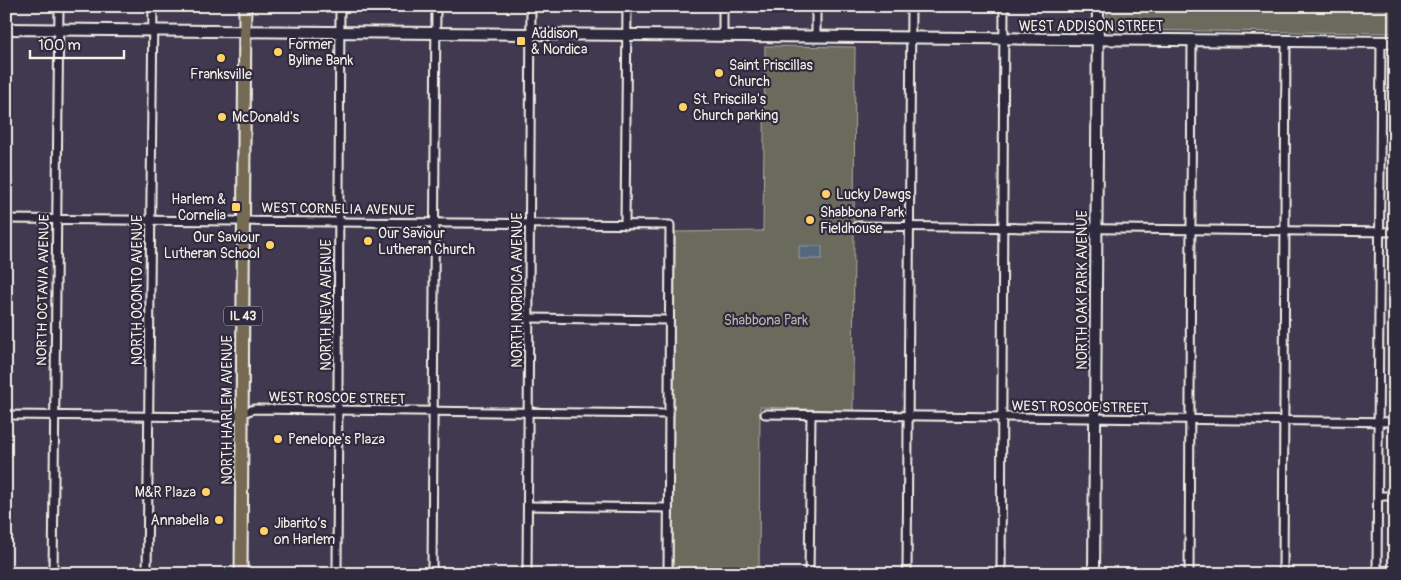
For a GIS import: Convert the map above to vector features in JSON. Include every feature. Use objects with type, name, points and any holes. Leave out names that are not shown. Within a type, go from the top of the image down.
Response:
[{"type":"main road","name":"NORTH HARLEM AVENUE","points":[[241,574],[246,6]]},
{"type":"street","name":"NORTH OCTAVIA AVENUE","points":[[53,574],[59,6]]},
{"type":"street","name":"NORTH OCONTO AVENUE","points":[[147,574],[153,6]]},
{"type":"street","name":"NORTH NEVA AVENUE","points":[[337,574],[340,6]]},
{"type":"street","points":[[432,574],[436,6]]},
{"type":"street","name":"NORTH NORDICA AVENUE","points":[[528,574],[531,6]]},
{"type":"street","points":[[625,225],[627,6]]},
{"type":"street","points":[[722,36],[723,6]]},
{"type":"street","points":[[816,6],[816,37]]},
{"type":"street","points":[[908,574],[911,6]]},
{"type":"street","points":[[1001,574],[1004,6]]},
{"type":"street","name":"NORTH OAK PARK AVENUE","points":[[1094,574],[1098,6]]},
{"type":"street","name":"WEST ADDISON STREET","points":[[6,30],[1395,42]]},
{"type":"street","points":[[1189,574],[1192,40]]},
{"type":"street","points":[[1284,574],[1286,41]]},
{"type":"street","points":[[1381,42],[1377,572],[1395,571]]},
{"type":"street","name":"WEST CORNELIA AVENUE","points":[[6,219],[670,225],[669,320]]},
{"type":"street","points":[[857,226],[1395,232]]},
{"type":"street","points":[[529,318],[669,320],[668,574]]},
{"type":"street","name":"WEST ROSCOE STREET","points":[[6,415],[231,417],[254,409],[669,414]]},
{"type":"street","name":"WEST ROSCOE STREET","points":[[764,414],[1095,420],[1395,422]]},
{"type":"street","points":[[809,574],[811,415]]},
{"type":"street","points":[[1378,496],[1395,496]]},
{"type":"street","points":[[528,506],[668,508]]},
{"type":"green space","points":[[1107,6],[1395,6],[1395,33],[1107,30]]},
{"type":"green space","name":"Shabbona Park","points":[[765,46],[855,47],[853,411],[760,407],[759,574],[673,574],[675,232],[763,231]]},
{"type":"water","points":[[799,246],[822,246],[822,259],[799,259]]},
{"type":"place","name":"Addison & Nordica","points":[[521,41]]},
{"type":"place","name":"Former Byline Bank","points":[[278,52]]},
{"type":"place","name":"Franksville","points":[[221,58]]},
{"type":"place","name":"Saint Priscillas Church","points":[[719,73]]},
{"type":"place","name":"St. Priscilla's Church parking","points":[[683,107]]},
{"type":"place","name":"McDonald's","points":[[222,117]]},
{"type":"place","name":"Lucky Dawgs","points":[[826,194]]},
{"type":"place","name":"Harlem & Cornelia","points":[[236,207]]},
{"type":"place","name":"Shabbona Park Fieldhouse","points":[[810,220]]},
{"type":"place","name":"Our Saviour Lutheran Church","points":[[368,241]]},
{"type":"place","name":"Our Saviour Lutheran School","points":[[270,245]]},
{"type":"place","name":"Penelope's Plaza","points":[[278,439]]},
{"type":"place","name":"M&R Plaza","points":[[206,492]]},
{"type":"place","name":"Annabella","points":[[219,520]]},
{"type":"place","name":"Jibarito’s on Harlem","points":[[264,531]]}]
